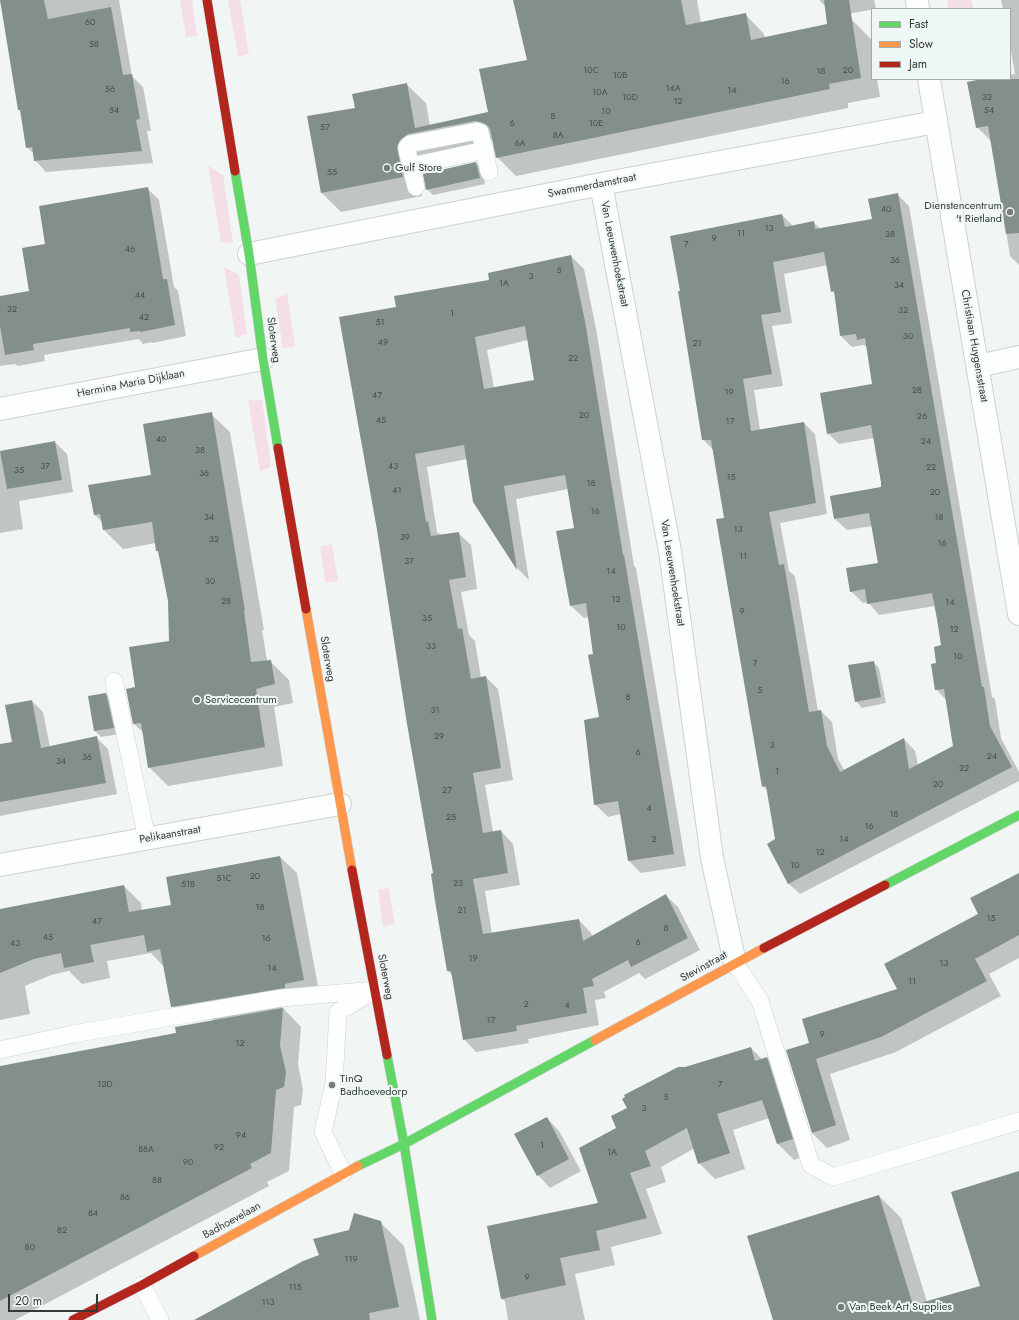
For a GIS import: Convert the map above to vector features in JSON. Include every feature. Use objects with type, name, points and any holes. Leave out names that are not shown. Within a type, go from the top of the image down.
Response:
[{"type":"street","name":"Sloterweg","points":[[207,0],[249,254],[263,359],[340,804],[404,1144],[432,1320]]},
{"type":"street","name":"Christiaan Huygensstraat","points":[[929,80],[1019,614]]},
{"type":"street","name":"Swammerdamstraat","points":[[249,254],[601,184],[936,122]]},
{"type":"street","name":"Van Leeuwenhoekstraat","points":[[601,184],[670,551],[712,858],[735,963]]},
{"type":"street","points":[[978,366],[1019,357]]},
{"type":"street","name":"Hermina Maria Dijklaan","points":[[0,408],[263,359]]},
{"type":"street","name":"Pelikaanstraat","points":[[0,865],[340,804]]},
{"type":"street","name":"Stevinstraat","points":[[404,1144],[735,963],[1019,815]]},
{"type":"street","name":"Badhoevelaan","points":[[73,1320],[142,1285],[343,1172],[404,1144]]},
{"type":"lane","points":[[416,187],[411,166],[485,150],[489,172]]},
{"type":"lane","points":[[114,681],[147,839]]},
{"type":"lane","points":[[735,963],[760,1001],[811,1165],[833,1177],[1019,1121]]},
{"type":"lane","points":[[0,1050],[73,1034],[281,998],[376,990]]},
{"type":"lane","points":[[343,1172],[323,1132],[334,1084],[338,1012],[376,990]]},
{"type":"lane","points":[[142,1285],[160,1320]]},
{"type":"shaded area","points":[[180,0],[192,0],[197,36],[186,37]]},
{"type":"shaded area","points":[[228,0],[240,0],[249,54],[238,57]]},
{"type":"shaded area","points":[[947,0],[971,0],[974,8],[948,8]]},
{"type":"shaded area","points":[[208,166],[223,175],[233,242],[221,243]]},
{"type":"shaded area","points":[[224,267],[239,275],[247,334],[236,338]]},
{"type":"shaded area","points":[[287,293],[295,346],[283,348],[275,299]]},
{"type":"shaded area","points":[[248,400],[262,400],[271,467],[260,471]]},
{"type":"shaded area","points":[[332,544],[338,581],[326,583],[320,547]]},
{"type":"shaded area","points":[[389,888],[395,924],[383,927],[378,890]]},
{"type":"building","points":[[0,0],[44,0],[48,19],[111,7],[123,75],[132,74],[140,119],[136,120],[142,151],[34,161],[32,147],[26,148],[20,110],[18,110]]},
{"type":"building","points":[[513,0],[681,0],[686,25],[746,13],[751,40],[827,24],[824,0],[849,0],[861,78],[829,84],[830,89],[496,158],[490,129],[487,125],[480,122],[475,121],[408,134],[400,140],[397,147],[403,177],[321,193],[307,116],[355,108],[352,94],[407,83],[415,128],[488,112],[479,69],[527,60]]},
{"type":"building","points":[[1019,79],[1019,233],[1006,234],[988,126],[976,128],[967,82],[977,80]]},
{"type":"building","points":[[476,162],[480,178],[426,190],[423,174]]},
{"type":"building","points":[[148,187],[163,279],[167,279],[175,325],[141,332],[130,332],[130,328],[33,344],[34,350],[5,355],[0,326],[0,296],[29,291],[22,248],[45,244],[39,206]]},
{"type":"building","points":[[898,193],[982,687],[984,687],[990,726],[1012,767],[788,884],[767,844],[775,839],[766,786],[762,787],[716,519],[724,518],[711,440],[702,440],[678,291],[680,291],[670,236],[782,214],[785,227],[814,221],[815,229],[872,219],[868,199]],"holes":[[[824,252],[831,292],[834,291],[840,336],[856,334],[857,340],[865,338],[872,384],[820,393],[827,434],[871,425],[881,482],[881,487],[830,496],[834,519],[869,513],[878,563],[846,568],[850,592],[865,589],[867,604],[932,593],[937,619],[941,645],[934,647],[936,663],[931,664],[935,690],[944,689],[953,746],[909,769],[904,738],[840,772],[827,746],[821,710],[809,712],[784,564],[779,565],[769,512],[816,503],[804,422],[751,431],[743,379],[772,374],[761,315],[781,312],[773,262]]]},
{"type":"building","points":[[571,255],[585,321],[674,854],[628,861],[618,801],[594,805],[584,720],[599,717],[588,655],[593,654],[586,603],[570,606],[556,531],[574,528],[565,475],[504,486],[517,570],[473,502],[464,445],[415,454],[426,522],[428,521],[431,536],[459,532],[466,577],[449,580],[458,629],[462,628],[471,679],[486,676],[501,768],[473,773],[483,833],[501,830],[508,873],[473,879],[483,934],[579,919],[583,941],[666,894],[688,938],[631,967],[628,960],[592,979],[594,986],[583,988],[587,1013],[516,1026],[517,1031],[463,1040],[451,971],[447,971],[431,874],[433,873],[407,724],[377,530],[339,317],[396,307],[394,296],[489,280],[488,273]],"holes":[[[525,326],[534,380],[484,389],[475,337]]]},
{"type":"building","points":[[212,412],[245,611],[251,662],[271,660],[275,684],[256,689],[265,747],[148,768],[141,723],[133,724],[126,689],[135,687],[129,647],[169,641],[168,601],[158,551],[156,551],[152,522],[103,530],[100,514],[94,515],[88,485],[151,475],[143,424]]},
{"type":"building","points":[[55,441],[62,480],[7,489],[0,451]]},
{"type":"building","points":[[874,661],[881,697],[855,702],[848,665]]},
{"type":"building","points":[[106,693],[114,728],[94,731],[88,696]]},
{"type":"building","points":[[32,700],[41,748],[97,736],[106,783],[0,802],[0,744],[12,742],[5,705]]},
{"type":"building","points":[[280,856],[304,980],[285,984],[285,988],[171,1007],[160,949],[147,952],[144,935],[90,945],[94,962],[64,968],[61,953],[34,959],[0,973],[0,909],[124,885],[129,912],[171,905],[166,877]]},
{"type":"building","points":[[1019,873],[1019,935],[975,959],[987,981],[881,1037],[816,1059],[836,1125],[812,1133],[786,1050],[809,1043],[802,1019],[897,989],[884,964],[978,914],[970,898]]},
{"type":"building","points":[[283,1008],[280,1046],[286,1072],[284,1087],[276,1090],[271,1153],[250,1164],[252,1168],[0,1301],[0,1066],[176,1033],[175,1027]]},
{"type":"building","points":[[751,1047],[755,1061],[767,1057],[793,1139],[777,1144],[762,1100],[717,1114],[730,1153],[698,1164],[687,1128],[645,1151],[651,1166],[630,1173],[647,1218],[596,1231],[600,1250],[560,1258],[566,1285],[501,1299],[487,1226],[598,1203],[579,1148],[616,1128],[611,1116],[627,1108],[622,1099],[625,1097],[624,1095],[678,1067],[685,1067]]},
{"type":"building","points":[[547,1117],[569,1159],[537,1176],[514,1134]]},
{"type":"building","points":[[1019,1171],[1019,1320],[773,1320],[747,1236],[879,1195],[913,1305],[980,1286],[951,1192]]},
{"type":"building","points":[[354,1213],[381,1221],[399,1307],[369,1313],[370,1320],[194,1320],[303,1261],[319,1255],[313,1239],[349,1230]]},
{"type":"traffic: fast","points":[[235,171],[278,448]]},
{"type":"traffic: fast","points":[[885,885],[1019,815]]},
{"type":"traffic: fast","points":[[358,1166],[404,1144],[595,1040]]},
{"type":"traffic: fast","points":[[387,1055],[404,1144],[432,1320]]},
{"type":"traffic: slow","points":[[306,609],[352,870]]},
{"type":"traffic: slow","points":[[595,1040],[764,948]]},
{"type":"traffic: slow","points":[[194,1256],[358,1166]]},
{"type":"traffic: jam","points":[[207,0],[235,171]]},
{"type":"traffic: jam","points":[[278,448],[306,609]]},
{"type":"traffic: jam","points":[[352,870],[387,1055]]},
{"type":"traffic: jam","points":[[764,948],[885,885]]},
{"type":"traffic: jam","points":[[73,1320],[142,1285],[194,1256]]},
{"type":"place","name":"Gulf Store","points":[[387,168]]},
{"type":"place","name":"Dienstencentrum 't Rietland","points":[[1010,212]]},
{"type":"place","name":"Servicecentrum","points":[[197,700]]},
{"type":"place","name":"TinQ Badhoevedorp","points":[[332,1085]]},
{"type":"place","name":"Van Beek Art Supplies","points":[[841,1307]]}]
